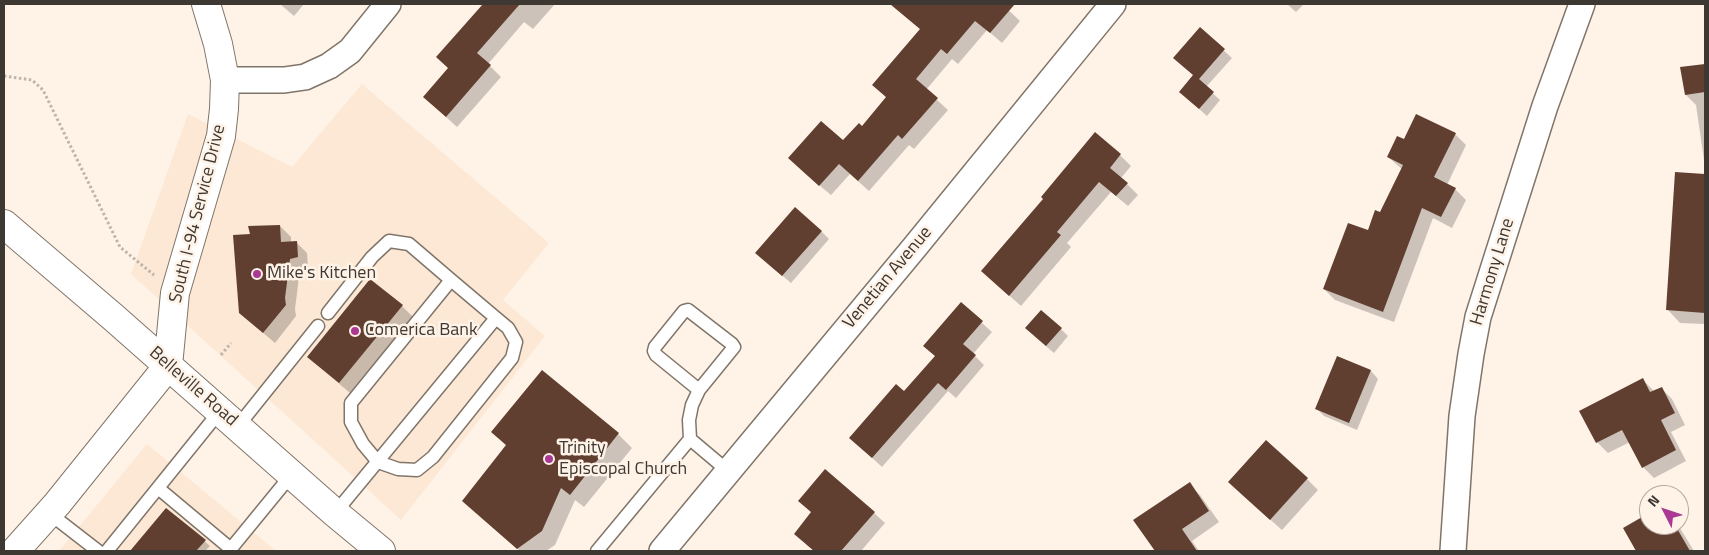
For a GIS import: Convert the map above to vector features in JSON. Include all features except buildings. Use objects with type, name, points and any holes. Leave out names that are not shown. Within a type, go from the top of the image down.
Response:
[{"type":"street","name":"South I-94 Service Drive","points":[[168,366],[175,293],[221,136],[225,80],[218,44],[206,4]]},
{"type":"street","points":[[225,80],[284,80],[305,77],[329,66],[350,51],[388,4]]},
{"type":"street","name":"Venetian Avenue","points":[[662,551],[914,248],[1113,4]]},
{"type":"street","name":"Harmony Lane","points":[[1453,551],[1462,416],[1478,317],[1545,106],[1582,4]]},
{"type":"street","name":"Belleville Road","points":[[4,224],[381,551]]},
{"type":"street","points":[[16,551],[168,366]]},
{"type":"lane","points":[[328,313],[372,257],[389,241],[409,244],[452,280],[508,328],[516,342],[512,358],[433,457],[417,470],[398,469],[378,462],[362,444],[351,422],[351,403],[452,280]]},
{"type":"lane","points":[[597,551],[690,439],[689,420],[692,405],[699,390],[734,348],[732,344],[688,310],[684,311],[655,347],[654,351],[656,355],[699,390]]},
{"type":"lane","points":[[335,513],[496,318]]},
{"type":"lane","points":[[107,551],[158,488],[318,326]]},
{"type":"lane","points":[[690,439],[728,471]]},
{"type":"lane","points":[[158,488],[230,550],[292,474]]},
{"type":"lane","points":[[49,512],[98,551]]},
{"type":"path","points":[[4,76],[32,80],[43,90],[120,247],[150,272]]},
{"type":"path","points":[[221,355],[232,343]]},
{"type":"shaded area","points":[[362,84],[549,243],[503,300],[545,336],[401,520],[131,274],[188,114],[292,167]]},
{"type":"shaded area","points":[[147,444],[276,551],[59,551]]},
{"type":"place","name":"Mike's Kitchen","points":[[257,274]]},
{"type":"place","name":"Comerica Bank","points":[[355,331]]},
{"type":"place","name":"Trinity Episcopal Church","points":[[549,459]]}]
